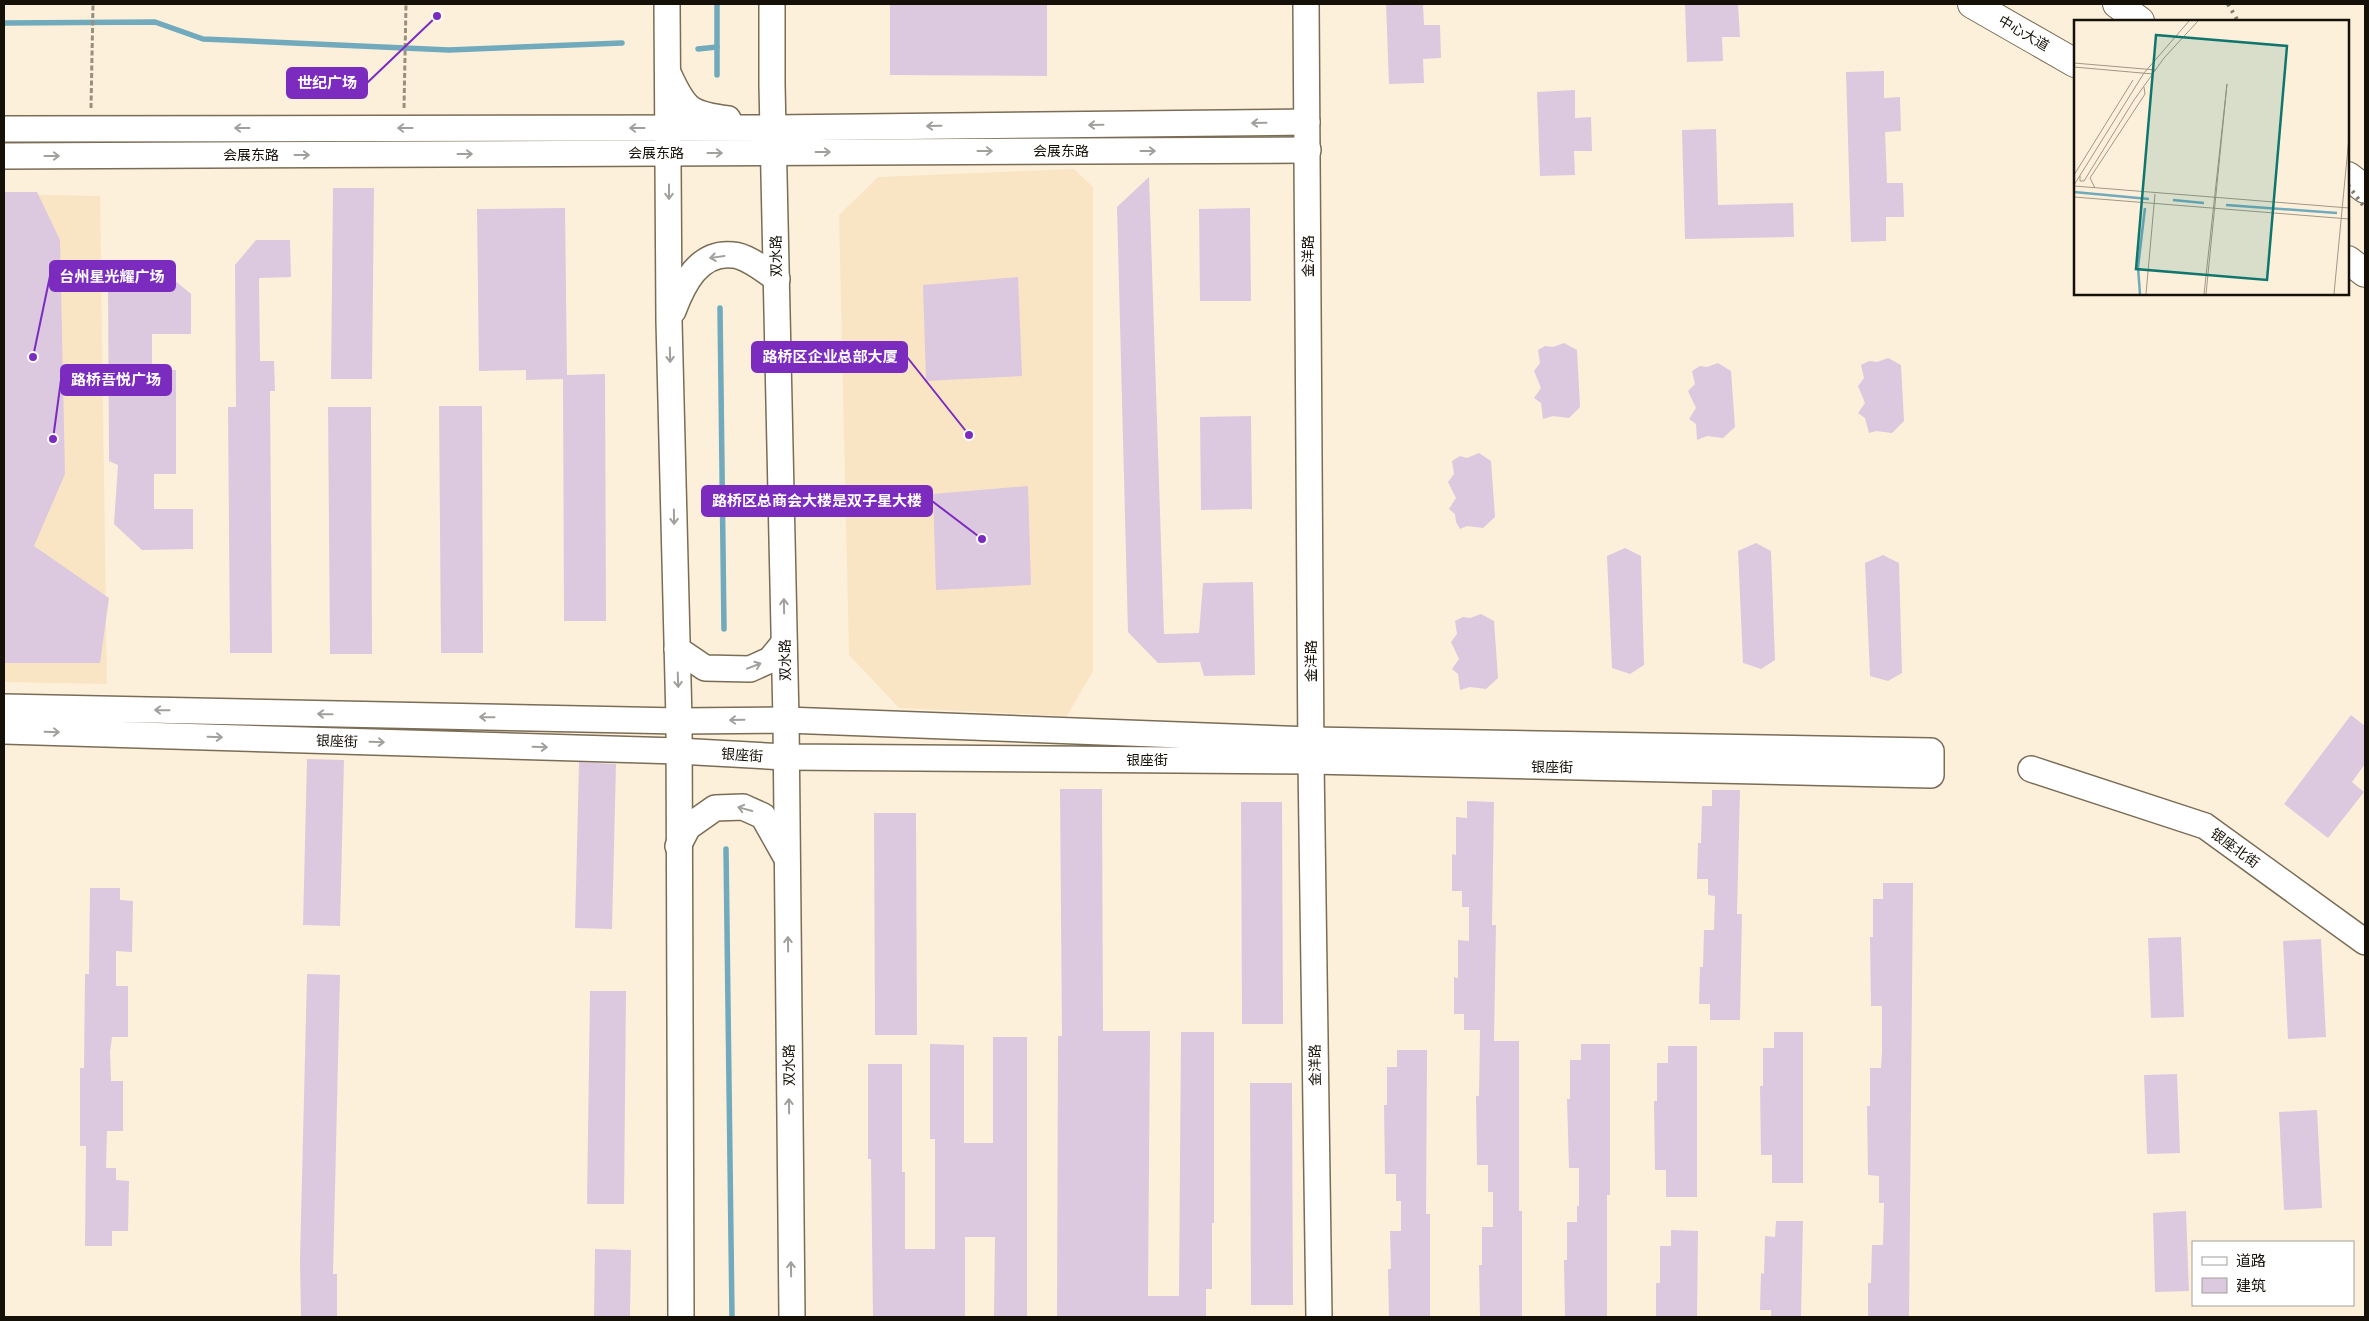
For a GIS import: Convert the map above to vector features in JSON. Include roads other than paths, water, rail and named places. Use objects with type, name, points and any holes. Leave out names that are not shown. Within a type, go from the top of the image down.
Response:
[{"type":"main road","points":[[667,4],[669,320],[679,721],[681,1317]]},
{"type":"main road","name":"双水路","points":[[772,4],[772,85],[786,720],[792,1317]]},
{"type":"main road","name":"金洋路","points":[[1306,4],[1311,751],[1319,1317]]},
{"type":"main road","name":"中心大道","points":[[1972,4],[2011,14],[2074,62]]},
{"type":"main road","points":[[2117,4],[2139,20]]},
{"type":"main road","points":[[667,71],[681,102],[702,116],[736,121],[758,111],[772,85]]},
{"type":"main road","name":"会展东路","points":[[4,156],[669,153],[774,140],[1307,122]]},
{"type":"main road","name":"会展东路","points":[[4,129],[667,128],[774,140],[1308,150]]},
{"type":"main road","points":[[2349,177],[2365,189]]},
{"type":"main road","points":[[669,320],[678,296],[690,274],[709,258],[733,255],[752,263],[777,279]]},
{"type":"main road","points":[[2349,261],[2365,273]]},
{"type":"main road","points":[[677,650],[705,668],[750,669],[770,660],[784,643]]},
{"type":"main road","name":"银座街","points":[[4,707],[679,721],[786,720],[1311,751],[1931,775],[1931,751],[1311,751],[785,757],[678,751],[4,731]]},
{"type":"main road","name":"银座北街","points":[[2031,769],[2205,826],[2365,942]]},
{"type":"main road","points":[[678,846],[688,827],[715,808],[743,807],[763,816],[786,857]]},
{"type":"waterway","points":[[717,4],[717,75]]},
{"type":"waterway","points":[[4,23],[155,22],[203,39],[449,50],[622,43]]},
{"type":"waterway","points":[[698,49],[717,47]]},
{"type":"waterway","points":[[720,308],[724,629]]},
{"type":"waterway","points":[[726,849],[732,1317]]},
{"type":"railway","points":[[2228,4],[2237,20]]},
{"type":"railway","points":[[2349,186],[2365,208]]},
{"type":"place","name":"世纪广场","points":[[437,16]]},
{"type":"place","name":"台州星光耀广场","points":[[33,357]]},
{"type":"place","name":"路桥区企业总部大厦","points":[[969,435]]},
{"type":"place","name":"路桥吾悦广场","points":[[53,439]]},
{"type":"place","name":"路桥区总商会大楼是双子星大楼","points":[[982,539]]}]
